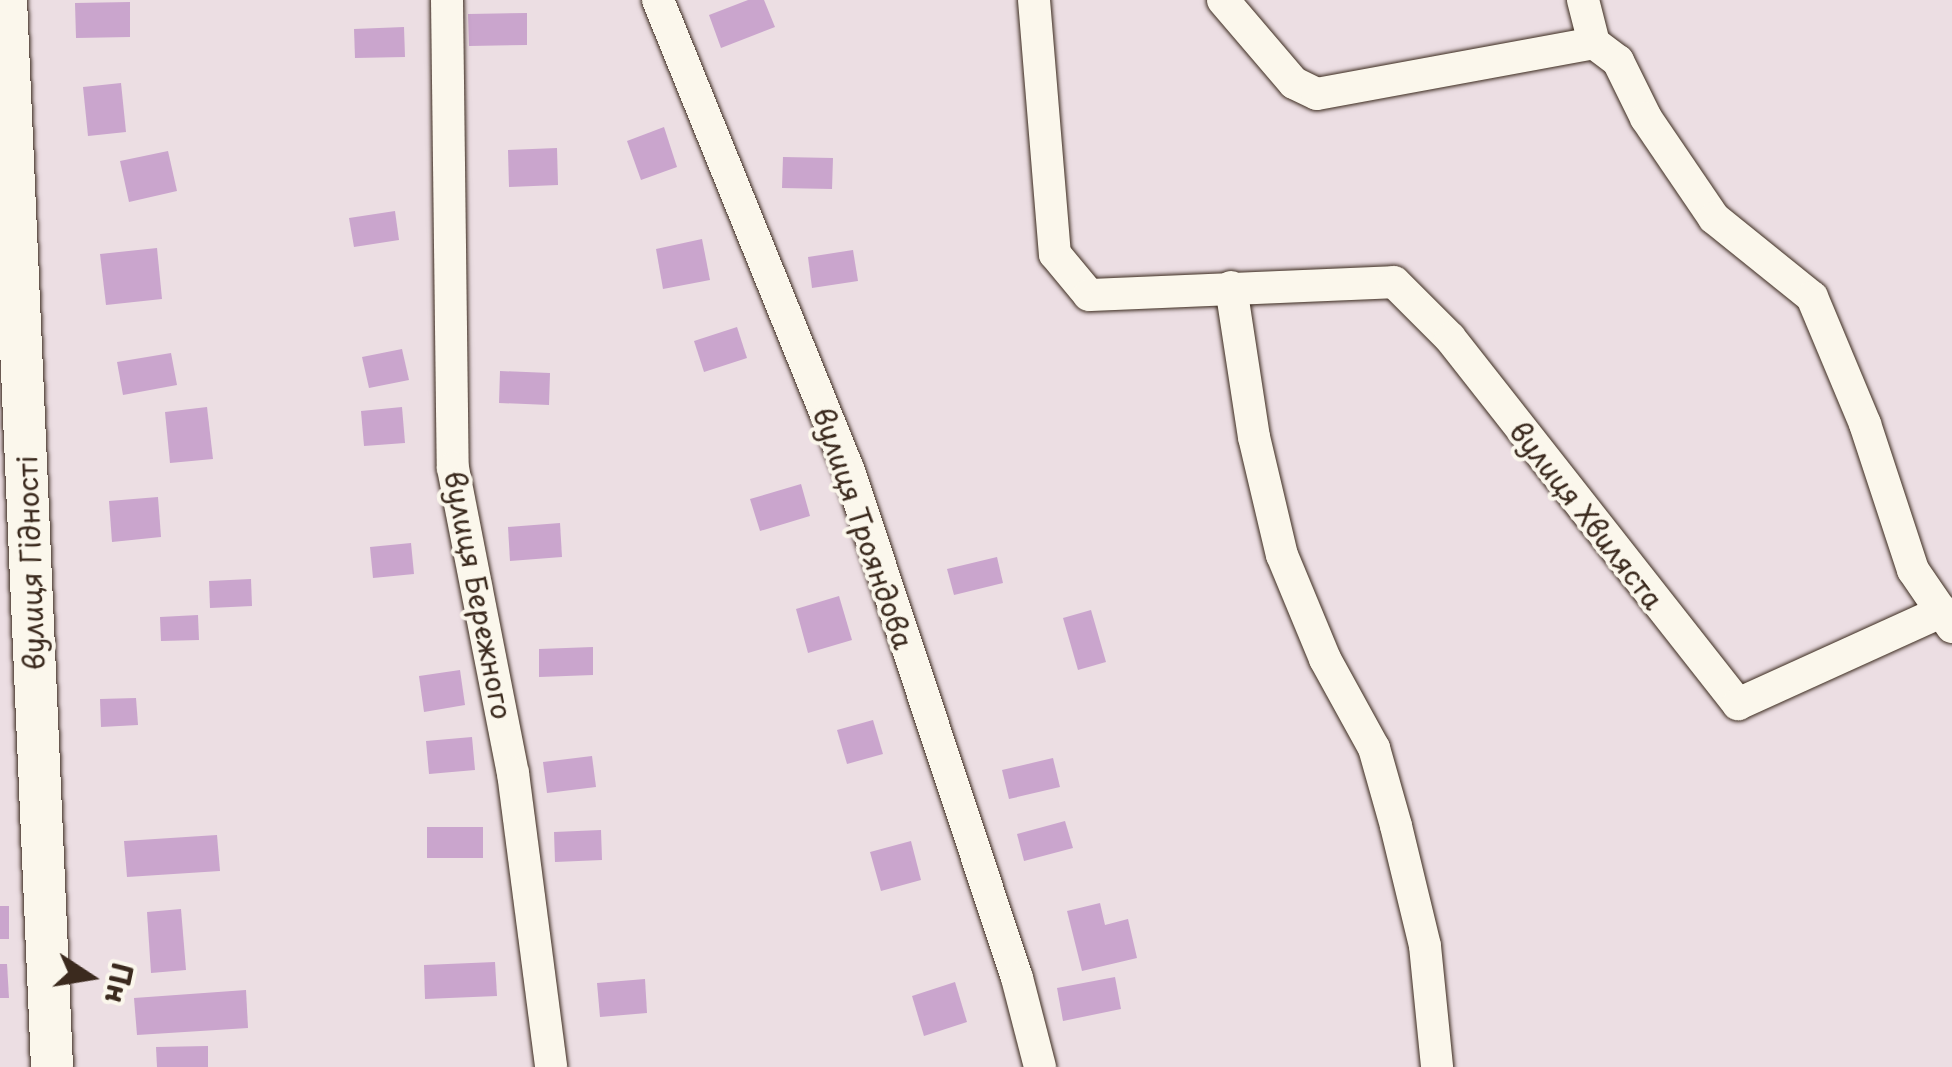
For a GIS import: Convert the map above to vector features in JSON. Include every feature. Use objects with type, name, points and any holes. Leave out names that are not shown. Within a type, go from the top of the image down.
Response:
[{"type":"street","name":"вулиця Гідності","points":[[6,0],[52,1067]]},
{"type":"street","name":"вулиця Бережного","points":[[447,0],[453,468],[513,773],[551,1067]]},
{"type":"street","name":"вулиця Трояндова","points":[[658,0],[848,471],[1017,978],[1040,1067]]},
{"type":"street","points":[[1034,0],[1055,254],[1089,295],[1231,287],[1254,437],[1282,554],[1325,659],[1374,748],[1396,826],[1425,946],[1437,1067]]},
{"type":"street","points":[[1224,0],[1294,83],[1317,94],[1594,42]]},
{"type":"street","points":[[1583,0],[1594,42],[1618,61],[1646,118],[1714,218],[1812,298],[1865,424],[1912,570],[1947,619]]},
{"type":"street","name":"вулиця Хвиляста","points":[[1231,287],[1394,282],[1450,338],[1738,704],[1947,619]]},
{"type":"building","points":[[748,0],[764,0],[775,27],[721,48],[709,15]]},
{"type":"building","points":[[130,2],[130,37],[76,38],[75,3]]},
{"type":"building","points":[[527,13],[527,45],[469,46],[468,14]]},
{"type":"building","points":[[404,27],[405,57],[355,58],[354,29]]},
{"type":"building","points":[[121,83],[126,132],[88,136],[83,87]]},
{"type":"building","points":[[664,127],[677,167],[641,180],[627,141]]},
{"type":"building","points":[[557,148],[558,185],[509,187],[508,150]]},
{"type":"building","points":[[168,151],[177,191],[129,202],[120,161]]},
{"type":"building","points":[[783,157],[833,158],[832,189],[782,188]]},
{"type":"building","points":[[395,211],[399,240],[354,247],[349,218]]},
{"type":"building","points":[[702,239],[710,280],[663,289],[656,249]]},
{"type":"building","points":[[157,248],[162,299],[106,305],[100,254]]},
{"type":"building","points":[[853,250],[858,281],[812,288],[808,257]]},
{"type":"building","points":[[737,327],[747,358],[704,372],[694,341]]},
{"type":"building","points":[[402,349],[409,380],[369,388],[362,357]]},
{"type":"building","points":[[171,353],[177,385],[123,395],[117,362]]},
{"type":"building","points":[[500,371],[550,373],[549,405],[499,403]]},
{"type":"building","points":[[207,407],[213,459],[170,463],[165,412]]},
{"type":"building","points":[[402,407],[405,443],[364,446],[361,411]]},
{"type":"building","points":[[801,484],[810,516],[760,531],[750,499]]},
{"type":"building","points":[[158,497],[161,537],[112,542],[109,501]]},
{"type":"building","points":[[560,523],[562,557],[510,561],[508,527]]},
{"type":"building","points":[[411,543],[414,574],[373,578],[370,547]]},
{"type":"building","points":[[997,557],[1003,583],[954,595],[947,569]]},
{"type":"building","points":[[251,579],[252,606],[210,608],[209,581]]},
{"type":"building","points":[[839,596],[852,640],[808,653],[796,609]]},
{"type":"building","points":[[1091,610],[1106,662],[1078,670],[1063,618]]},
{"type":"building","points":[[198,615],[199,640],[161,641],[160,617]]},
{"type":"building","points":[[593,647],[593,675],[539,677],[539,649]]},
{"type":"building","points":[[460,670],[465,705],[424,712],[419,676]]},
{"type":"building","points":[[136,698],[138,725],[101,727],[100,699]]},
{"type":"building","points":[[873,720],[883,754],[847,764],[837,730]]},
{"type":"building","points":[[472,737],[475,770],[429,774],[426,741]]},
{"type":"building","points":[[592,756],[596,787],[547,793],[543,762]]},
{"type":"building","points":[[1053,758],[1060,787],[1009,799],[1002,770]]},
{"type":"building","points":[[1065,821],[1073,848],[1024,861],[1017,834]]},
{"type":"building","points":[[427,827],[483,827],[483,858],[427,858]]},
{"type":"building","points":[[601,830],[602,860],[555,862],[554,832]]},
{"type":"building","points":[[217,835],[220,871],[127,877],[124,841]]},
{"type":"building","points":[[911,841],[921,880],[881,891],[870,852]]},
{"type":"building","points":[[1100,903],[1105,925],[1128,919],[1137,958],[1082,971],[1067,911]]},
{"type":"building","points":[[0,906],[9,906],[9,939],[0,939]]},
{"type":"building","points":[[181,909],[186,970],[151,973],[147,912]]},
{"type":"building","points":[[495,962],[497,996],[425,999],[424,965]]},
{"type":"building","points":[[0,964],[7,964],[9,998],[0,998]]},
{"type":"building","points":[[1115,977],[1121,1009],[1063,1021],[1057,988]]},
{"type":"building","points":[[645,979],[647,1013],[600,1017],[597,983]]},
{"type":"building","points":[[955,982],[967,1022],[924,1036],[912,996]]},
{"type":"building","points":[[246,990],[248,1028],[137,1035],[134,998]]},
{"type":"building","points":[[208,1046],[208,1067],[157,1067],[156,1047]]}]
